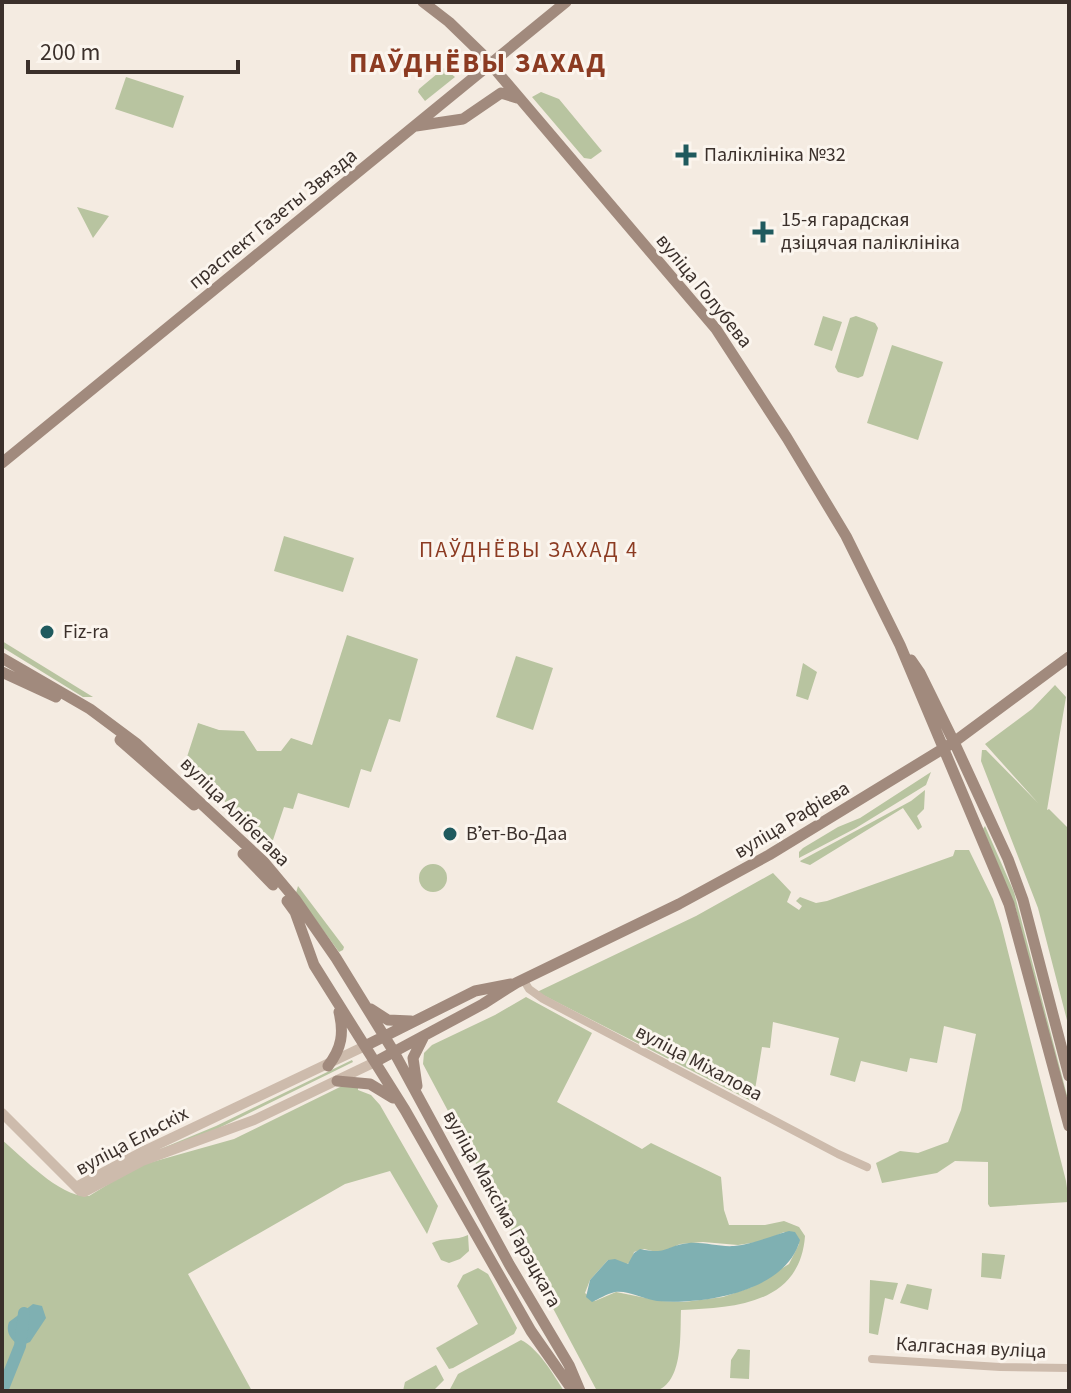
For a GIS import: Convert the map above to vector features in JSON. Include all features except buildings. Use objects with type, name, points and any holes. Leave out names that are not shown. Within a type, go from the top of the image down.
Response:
[{"type":"main road","name":"вуліца Голубева","points":[[423,2],[461,32],[490,64],[688,295],[738,361],[818,488],[900,645],[1009,904],[1069,1126]]},
{"type":"main road","name":"праспект Газеты Звязда","points":[[2,463],[566,2]]},
{"type":"main road","points":[[415,126],[465,118],[501,93],[511,94],[520,101]]},
{"type":"main road","name":"вуліца Голубева","points":[[900,645],[920,673],[954,742],[1016,881],[1069,1076]]},
{"type":"main road","name":"вуліца Рафіева","points":[[365,1046],[389,1045],[428,1033],[519,981],[741,871],[954,742],[1069,657]]},
{"type":"main road","name":"вуліца Алібегава","points":[[2,658],[90,709],[167,769],[264,862],[317,930],[389,1045]]},
{"type":"main road","name":"вуліца Алібегава","points":[[2,672],[48,693],[117,737],[259,869],[295,912],[314,965],[375,1062]]},
{"type":"main road","name":"вуліца Рафіева","points":[[375,1062],[389,1045],[422,1018],[475,991],[519,981]]},
{"type":"main road","points":[[328,1066],[339,1050],[343,1035],[336,1000]]},
{"type":"main road","points":[[365,1003],[388,1020],[422,1018]]},
{"type":"main road","points":[[422,1102],[413,1058],[428,1033]]},
{"type":"main road","name":"вуліца Максіма Гарэцкага","points":[[389,1045],[580,1391]]},
{"type":"main road","name":"вуліца Максіма Гарэцкага","points":[[375,1062],[531,1331],[573,1391]]},
{"type":"main road","points":[[337,1081],[370,1084],[388,1094],[405,1110]]},
{"type":"main road","points":[[483,1250],[497,1241]]},
{"type":"street","name":"вуліца Міхалова","points":[[519,981],[543,999],[825,1148],[867,1167]]},
{"type":"street","name":"вуліца Ельскіх","points":[[76,1187],[144,1151],[365,1046]]},
{"type":"street","name":"вуліца Ельскіх","points":[[76,1187],[84,1192],[91,1190],[142,1161],[254,1120],[375,1062]]},
{"type":"street","points":[[2,1113],[76,1187]]},
{"type":"street","name":"Калгасная вуліца","points":[[872,1359],[1069,1368]]},
{"type":"green space","points":[[444,68],[455,77],[425,101],[419,89]]},
{"type":"green space","points":[[126,77],[184,96],[173,128],[115,109]]},
{"type":"green space","points":[[541,92],[559,99],[602,151],[591,159],[584,158],[532,97]]},
{"type":"green space","points":[[77,207],[109,216],[93,238]]},
{"type":"green space","points":[[823,316],[842,322],[832,351],[814,345]]},
{"type":"green space","points":[[856,316],[875,323],[878,328],[863,376],[858,378],[838,372],[835,367],[850,318]]},
{"type":"green space","points":[[892,345],[943,362],[918,440],[867,423]]},
{"type":"green space","points":[[284,536],[354,558],[343,592],[274,571]]},
{"type":"green space","points":[[347,635],[418,659],[400,722],[389,719],[371,772],[361,769],[349,808],[298,793],[293,809],[284,807],[271,846],[185,763],[198,723],[219,730],[244,731],[257,751],[281,751],[291,738],[312,745]]},
{"type":"green space","points":[[2,641],[93,697],[83,697],[2,647]]},
{"type":"green space","points":[[516,656],[553,668],[533,730],[496,717]]},
{"type":"green space","points":[[803,663],[817,672],[808,700],[796,696]]},
{"type":"green space","points":[[1055,685],[1066,697],[1047,810],[1069,829],[1069,1028],[1038,908],[981,761],[982,750],[986,750],[1038,803],[985,744],[1032,709]]},
{"type":"green space","points":[[931,772],[926,785],[799,858],[803,848],[860,818]]},
{"type":"green space","points":[[925,790],[924,809],[917,816],[922,827],[918,830],[903,808],[810,865],[800,861],[911,801]]},
{"type":"green space","points":[[985,826],[1014,892],[1069,1103],[1061,1084],[1015,906],[983,829]]},
{"type":"green space","points":[[955,850],[969,850],[993,899],[1069,1202],[990,1207],[988,1162],[955,1161],[937,1173],[882,1183],[876,1163],[900,1151],[918,1153],[948,1142],[961,1110],[976,1034],[944,1026],[937,1063],[910,1058],[907,1072],[861,1061],[855,1082],[830,1075],[839,1038],[773,1022],[770,1048],[762,1047],[753,1102],[537,992],[696,916],[773,873],[791,892],[787,902],[799,910],[802,906],[796,901],[800,897],[816,903],[827,901],[953,856]]},
{"type":"green space","points":[[433,864],[443,868],[447,878],[443,888],[433,892],[423,888],[419,878],[423,868]]},
{"type":"green space","points":[[298,886],[344,947],[343,950],[339,952],[296,893]]},
{"type":"green space","points":[[526,997],[592,1033],[557,1102],[642,1149],[651,1143],[721,1177],[724,1210],[729,1225],[765,1225],[784,1221],[799,1227],[805,1236],[800,1259],[791,1276],[778,1289],[743,1304],[681,1310],[676,1368],[664,1386],[655,1391],[597,1391],[423,1064],[424,1053],[432,1045]],"holes":[[[784,1232],[799,1244],[789,1264],[752,1287],[723,1297],[684,1302],[661,1301],[616,1292],[595,1301],[585,1293],[590,1280],[608,1260],[625,1265],[631,1262],[634,1252],[644,1249],[661,1253],[680,1244],[738,1245],[764,1241]]]},
{"type":"green space","points":[[352,1060],[217,1129],[146,1155],[216,1126]]},
{"type":"green space","points":[[342,1086],[358,1086],[358,1090],[371,1095],[380,1105],[438,1206],[427,1234],[390,1171],[345,1184],[188,1274],[252,1391],[2,1391],[2,1140],[55,1184],[66,1191],[89,1196],[138,1166],[234,1139]]},
{"type":"green space","points":[[468,1235],[469,1251],[449,1263],[441,1260],[432,1243],[459,1238]]},
{"type":"green space","points":[[982,1253],[1005,1255],[1001,1279],[981,1277]]},
{"type":"green space","points":[[478,1268],[488,1274],[517,1328],[514,1334],[449,1369],[436,1348],[478,1324],[457,1286],[463,1275]]},
{"type":"green space","points":[[870,1280],[898,1283],[893,1300],[885,1298],[878,1335],[869,1333]]},
{"type":"green space","points":[[907,1284],[932,1289],[928,1310],[900,1303]]},
{"type":"green space","points":[[521,1340],[540,1356],[564,1391],[449,1391],[458,1374]]},
{"type":"green space","points":[[738,1349],[750,1350],[749,1379],[730,1378],[731,1360]]},
{"type":"green space","points":[[436,1365],[444,1380],[435,1389],[403,1391],[405,1382]]},
{"type":"water","points":[[795,1232],[800,1240],[792,1258],[778,1272],[740,1292],[676,1302],[620,1292],[592,1302],[586,1297],[590,1280],[608,1260],[628,1264],[640,1249],[662,1251],[689,1243],[734,1246]]},
{"type":"water","points":[[33,1304],[42,1306],[46,1318],[30,1342],[20,1346],[10,1336],[9,1322]]},
{"type":"waterway","points":[[2,1391],[20,1346],[24,1313]]},
{"type":"place","name":"Паліклініка №32","points":[[686,155]]},
{"type":"place","name":"15-я гарадская дзіцячая паліклініка","points":[[763,232]]},
{"type":"place","name":"Fiz-ra","points":[[47,632]]},
{"type":"place","name":"Вʼет-Во-Даа","points":[[450,834]]},
{"type":"district","name":"ПАЎДНЁВЫ ЗАХАД","points":[[478,63]]},
{"type":"district","name":"ПАЎДНЁВЫ ЗАХАД 4","points":[[529,550]]}]
